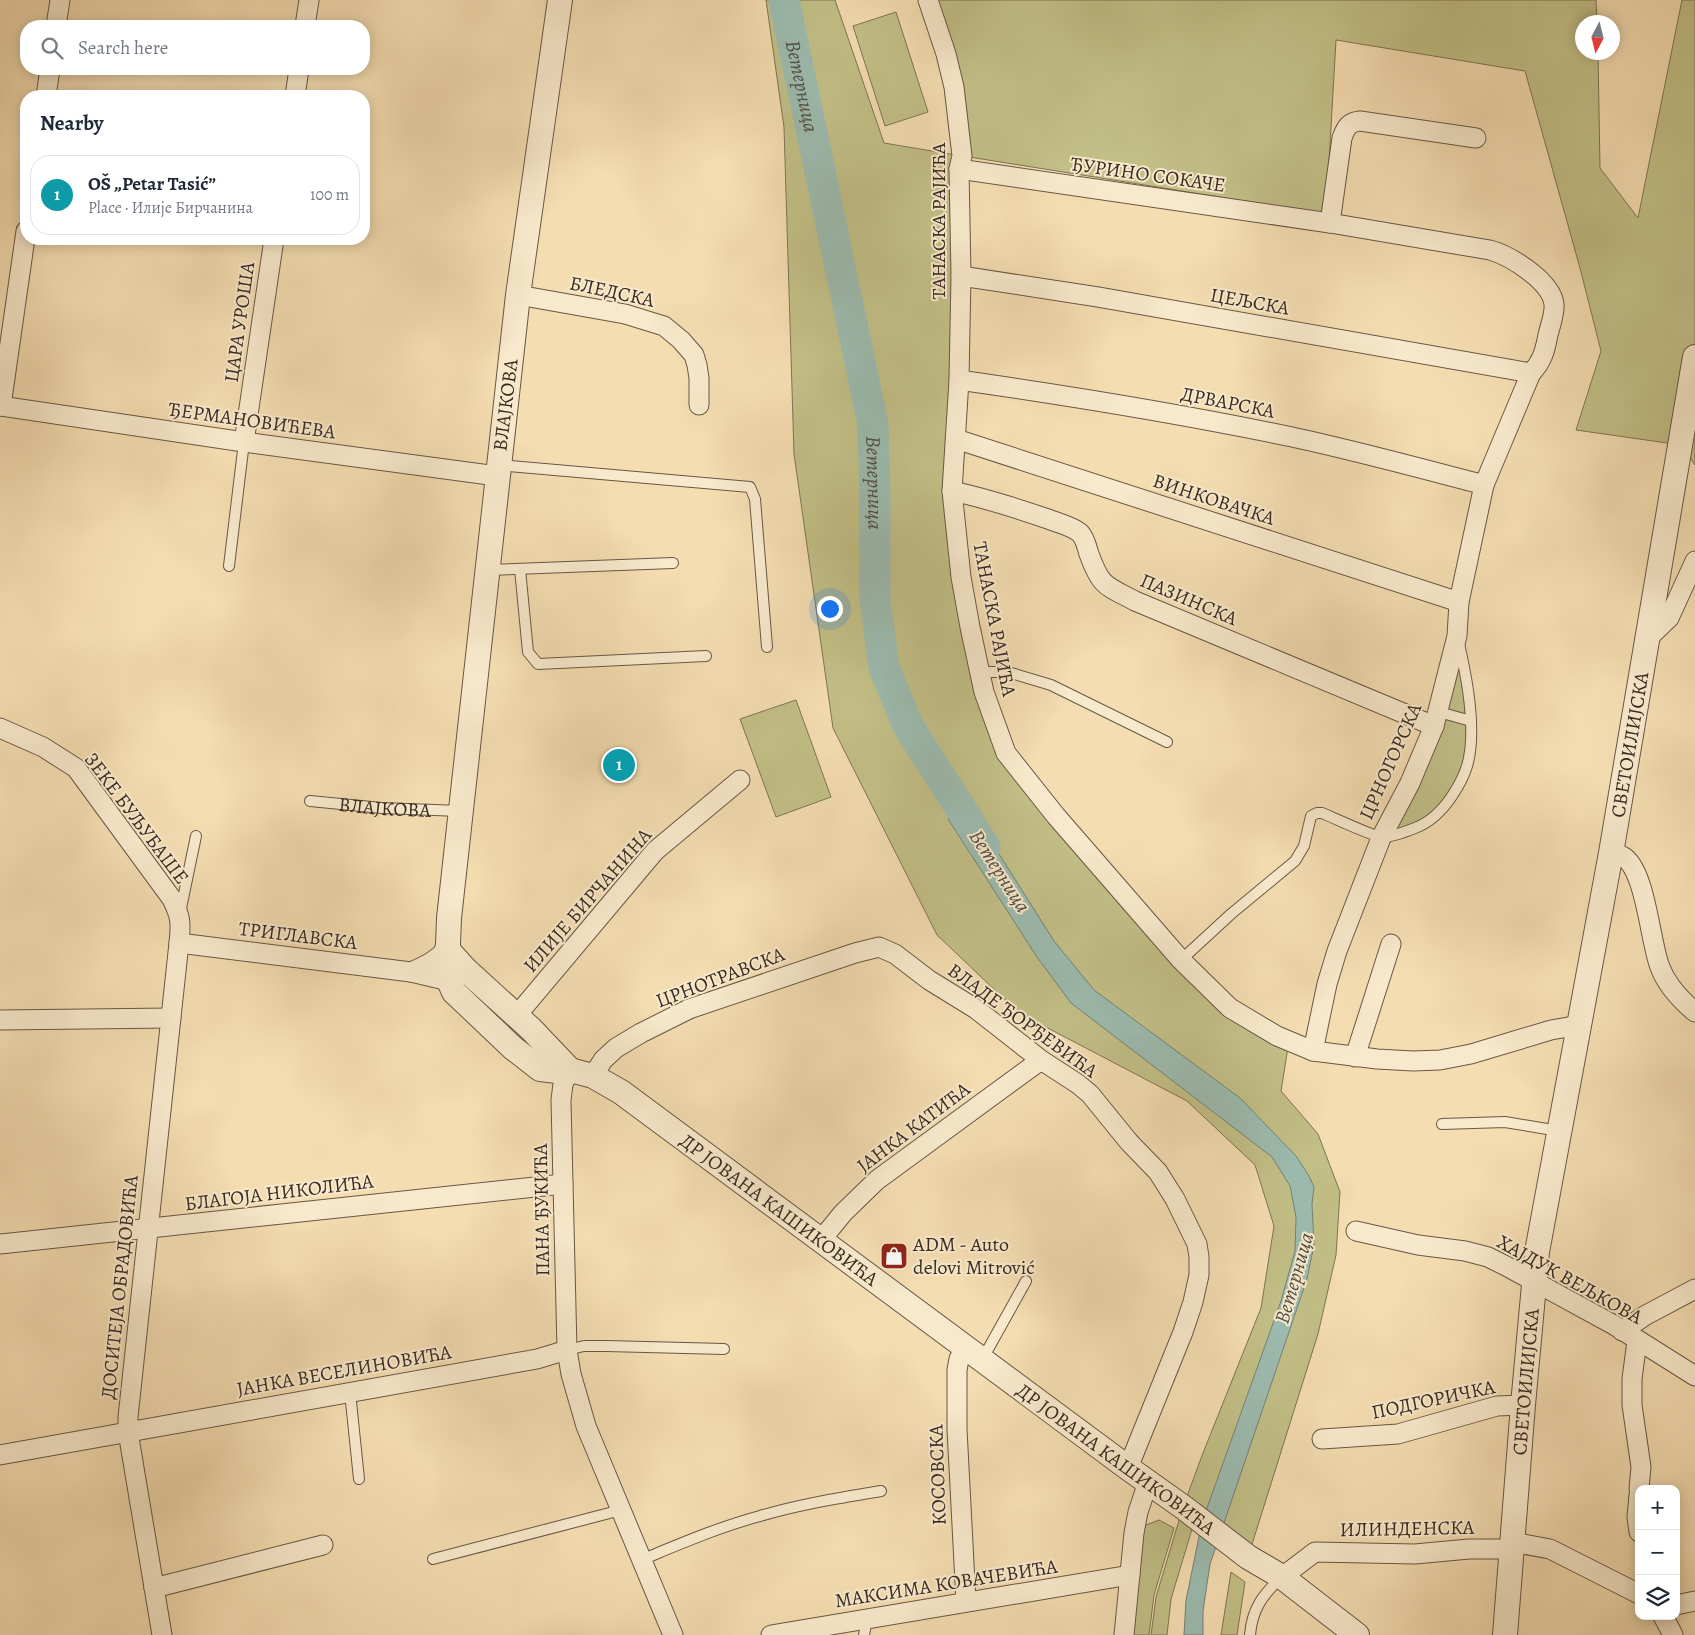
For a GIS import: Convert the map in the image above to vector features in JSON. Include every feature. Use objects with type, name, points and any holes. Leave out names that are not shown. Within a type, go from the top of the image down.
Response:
[{"type":"street","points":[[57,20],[60,0]]},
{"type":"street","points":[[306,20],[309,0]]},
{"type":"street","name":"ВЛАЈКОВА","points":[[449,981],[447,949],[460,811],[498,470],[518,295],[560,0]]},
{"type":"street","name":"ТАНАСКА РАЈИЋА","points":[[928,0],[946,54],[954,88],[962,156],[959,169],[961,276],[959,380],[952,492],[961,577],[984,692],[1006,753],[1056,816],[1181,960],[1230,1008],[1277,1036],[1313,1051],[1355,1057],[1413,1061],[1440,1060],[1471,1054],[1551,1030],[1580,1025]]},
{"type":"street","points":[[47,90],[49,75]]},
{"type":"street","points":[[296,90],[298,75]]},
{"type":"street","points":[[1330,223],[1342,138],[1346,127],[1352,122],[1360,121],[1476,138]]},
{"type":"street","name":"ЂУРИНО СОКАЧЕ","points":[[959,169],[1330,223],[1490,250],[1502,254],[1519,263],[1537,278],[1550,294],[1554,304],[1540,364],[1531,373]]},
{"type":"street","points":[[0,406],[24,245]]},
{"type":"street","name":"ЦАРА УРОША","points":[[244,442],[273,245]]},
{"type":"street","name":"ЦЕЉСКА","points":[[961,276],[1098,297],[1531,373]]},
{"type":"street","name":"БЛЕДСКА","points":[[518,295],[625,314],[664,326],[682,340],[694,355],[699,378],[699,405]]},
{"type":"street","name":"СВЕТОИЛИЈСКА","points":[[1505,1635],[1534,1281],[1544,1212],[1611,852],[1695,357]]},
{"type":"street","name":"ЦРНОГОРСКА","points":[[1313,1051],[1336,951],[1381,838],[1410,784],[1437,719],[1457,636],[1459,602],[1484,485],[1531,373]]},
{"type":"street","name":"ДРВАРСКА","points":[[959,380],[1079,397],[1209,421],[1346,450],[1484,485]]},
{"type":"street","name":"ЂЕРМАНОВИЋЕВА","points":[[0,406],[244,442],[498,470]]},
{"type":"street","name":"ВИНКОВАЧКА","points":[[956,439],[1459,602]]},
{"type":"street","name":"ПАЗИНСКА","points":[[952,492],[1007,505],[1062,524],[1079,532],[1084,538],[1098,576],[1104,584],[1135,601],[1437,719]]},
{"type":"street","points":[[1646,640],[1669,618],[1695,561]]},
{"type":"street","name":"ЗЕКЕ БУЉУБАШЕ","points":[[0,728],[43,748],[76,768],[172,899],[180,914],[179,943]]},
{"type":"street","name":"ИЛИЈЕ БИРЧАНИНА","points":[[517,1015],[655,851],[740,780]]},
{"type":"street","points":[[1611,852],[1624,856],[1634,869],[1644,899],[1660,968],[1685,1004],[1695,1012]]},
{"type":"street","name":"ТРИГЛАВСКА","points":[[179,943],[411,972],[449,981]]},
{"type":"street","name":"ДОСИТЕЈА ОБРАДОВИЋА","points":[[162,1635],[128,1432],[128,1417],[179,943]]},
{"type":"street","points":[[1355,1057],[1391,944]]},
{"type":"street","name":"ВЛАДЕ ЂОРЂЕВИЋА","points":[[879,947],[895,954],[929,980],[976,1009],[1041,1060],[1090,1094],[1128,1142],[1158,1172],[1175,1199],[1197,1244],[1200,1257],[1199,1275],[1193,1302],[1183,1332],[1128,1468]]},
{"type":"street","name":"ЦРНОТРАВСКА","points":[[593,1076],[603,1060],[616,1048],[641,1032],[689,1009],[855,953],[879,947]]},
{"type":"street","points":[[411,972],[430,964],[447,949],[466,970],[517,1015],[570,1070]]},
{"type":"street","name":"ДР ЈОВАНА КАШИКОВИЋА","points":[[449,981],[454,992],[482,1020],[540,1069],[570,1070],[593,1076],[621,1092],[1248,1557],[1282,1577],[1357,1635]]},
{"type":"street","points":[[0,1020],[171,1018]]},
{"type":"street","name":"ЈАНКА КАТИЋА","points":[[821,1240],[843,1213],[878,1180],[1041,1060]]},
{"type":"street","name":"ПАНА ЂУКИЋА","points":[[570,1070],[561,1092],[567,1350],[571,1374],[586,1426],[673,1635]]},
{"type":"street","name":"БЛАГОЈА НИКОЛИЋА","points":[[0,1244],[563,1184]]},
{"type":"street","name":"ХАЈДУК ВЕЉКОВА","points":[[1356,1231],[1418,1245],[1465,1251],[1488,1257],[1534,1281],[1695,1376]]},
{"type":"street","points":[[1639,1485],[1641,1467],[1636,1444],[1632,1405],[1629,1336],[1646,1314],[1695,1289]]},
{"type":"street","name":"ЈАНКА ВЕСЕЛИНОВИЋА","points":[[0,1456],[537,1359],[567,1350]]},
{"type":"street","name":"КОСОВСКА","points":[[966,1602],[956,1370],[959,1359],[974,1354]]},
{"type":"street","name":"ПОДГОРИЧКА","points":[[1322,1439],[1398,1434],[1497,1406],[1523,1406]]},
{"type":"street","points":[[1124,1635],[1138,1512],[1148,1482]]},
{"type":"street","points":[[154,1588],[324,1545]]},
{"type":"street","name":"ИЛИНДЕНСКА","points":[[1282,1577],[1315,1552],[1415,1554],[1511,1545],[1550,1549],[1635,1592]]},
{"type":"street","name":"МАКСИМА КОВАЧЕВИЋА","points":[[770,1635],[866,1627],[966,1602],[1130,1575]]},
{"type":"street","points":[[1680,1604],[1695,1601]]},
{"type":"street","points":[[1665,1620],[1674,1635]]},
{"type":"lane","points":[[229,566],[244,442]]},
{"type":"lane","points":[[498,470],[750,487],[755,499],[768,647]]},
{"type":"lane","points":[[487,570],[673,563]]},
{"type":"lane","points":[[520,569],[528,652],[538,664],[706,656]]},
{"type":"lane","points":[[1181,960],[1231,914],[1295,861],[1304,846],[1311,816],[1322,813],[1381,838],[1426,824],[1444,809],[1458,786],[1467,765],[1470,744],[1470,721],[1465,668],[1457,636]]},
{"type":"lane","points":[[980,672],[1008,672],[1051,685],[1166,742]]},
{"type":"lane","points":[[1437,719],[1470,721]]},
{"type":"lane","name":"ВЛАЈКОВА","points":[[310,801],[382,808],[460,811]]},
{"type":"lane","name":"ЗЕКЕ БУЉУБАШЕ","points":[[180,914],[196,836]]},
{"type":"lane","points":[[1442,1124],[1505,1122],[1559,1132]]},
{"type":"lane","points":[[974,1354],[1026,1281]]},
{"type":"lane","points":[[567,1350],[584,1346],[724,1349]]},
{"type":"lane","points":[[350,1392],[359,1479]]},
{"type":"lane","points":[[641,1560],[720,1528],[761,1515],[881,1491]]},
{"type":"lane","points":[[433,1559],[621,1510]]},
{"type":"lane","points":[[1250,1635],[1254,1614],[1262,1597],[1282,1577]]},
{"type":"shaded area","points":[[766,0],[835,0],[884,143],[962,156],[928,0],[1596,0],[1597,15],[1575,15],[1575,60],[1598,60],[1600,168],[1638,218],[1682,0],[1695,0],[1695,465],[1681,445],[1576,430],[1601,351],[1525,71],[1336,40],[1326,214],[963,156],[956,537],[1006,753],[1181,960],[1289,1041],[1281,1091],[1318,1134],[1340,1192],[1336,1255],[1318,1334],[1248,1557],[1195,1519],[1171,1599],[1167,1635],[1151,1635],[1156,1597],[1183,1507],[1261,1308],[1274,1226],[1255,1165],[1187,1101],[1019,1013],[937,935],[833,728],[794,454],[784,127]]},
{"type":"shaded area","points":[[896,12],[928,112],[885,126],[853,26]]},
{"type":"shaded area","points":[[1457,636],[1470,744],[1458,786],[1426,824],[1381,838],[1410,783]]},
{"type":"shaded area","points":[[796,700],[831,797],[776,817],[740,719]]},
{"type":"shaded area","points":[[1159,1520],[1174,1528],[1154,1595],[1149,1635],[1133,1635],[1142,1534],[1146,1525]]},
{"type":"shaded area","points":[[1231,1572],[1245,1582],[1237,1635],[1221,1635]]},
{"type":"water","points":[[970,808],[1054,941],[1094,990],[1240,1098],[1296,1156],[1314,1187],[1312,1204],[1314,1245],[1307,1279],[1210,1564],[1203,1611],[1203,1635],[1184,1635],[1186,1600],[1202,1522],[1281,1301],[1295,1251],[1296,1217],[1290,1186],[1272,1157],[1071,1003],[1037,957],[948,819]]},
{"type":"waterway","name":"Ветерница","points":[[784,0],[873,424],[875,599],[884,667],[908,726],[985,847]]},
{"type":"place","name":"OŠ „Petar Tasić”","points":[[619,765]]},
{"type":"place","name":"ADM - Auto delovi Mitrović","points":[[894,1256]]}]
